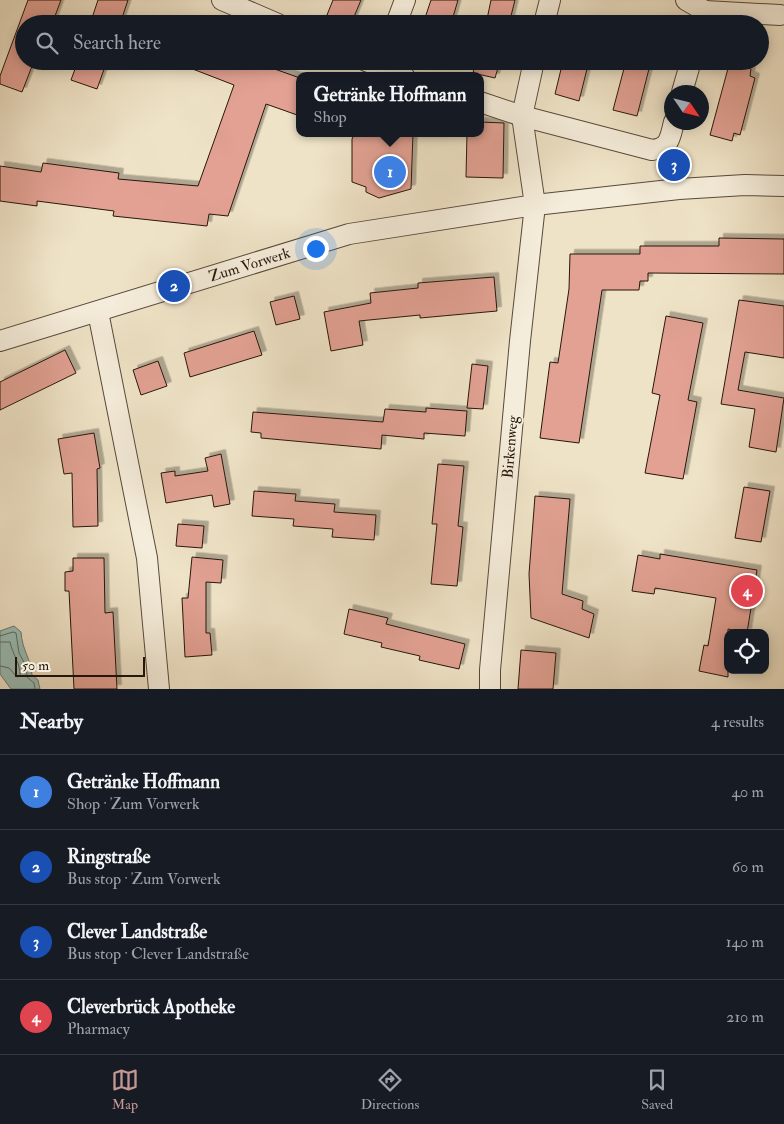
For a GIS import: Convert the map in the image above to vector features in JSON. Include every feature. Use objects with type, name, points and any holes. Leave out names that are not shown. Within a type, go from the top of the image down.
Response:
[{"type":"street","points":[[222,0],[257,15]]},
{"type":"street","points":[[399,15],[404,0]]},
{"type":"street","points":[[546,15],[550,0]]},
{"type":"street","points":[[686,0],[700,15]]},
{"type":"street","points":[[769,15],[780,15]]},
{"type":"street","points":[[522,116],[532,70]]},
{"type":"street","points":[[684,85],[688,70]]},
{"type":"street","points":[[484,103],[522,116],[652,150],[661,149],[669,143],[672,130]]},
{"type":"street","name":"Birkenweg","points":[[490,689],[490,670],[520,340],[535,205],[522,116]]},
{"type":"street","name":"Zum Vorwerk","points":[[0,341],[98,312],[219,272],[349,234],[535,205],[679,189],[745,185],[784,186]]},
{"type":"street","points":[[98,312],[147,558],[159,689]]},
{"type":"water","points":[[14,626],[21,632],[32,675],[38,680],[40,689],[11,689],[0,674],[0,631]]},
{"type":"building","points":[[28,0],[61,0],[55,15],[22,15]]},
{"type":"building","points":[[98,0],[128,0],[123,15],[93,15]]},
{"type":"building","points":[[333,0],[361,0],[355,15],[327,15]]},
{"type":"building","points":[[431,0],[458,0],[454,15],[426,15]]},
{"type":"building","points":[[491,0],[515,0],[511,15],[488,15]]},
{"type":"building","points":[[15,35],[15,70],[31,70],[22,92],[0,84],[0,76]]},
{"type":"building","points":[[75,70],[104,70],[97,89],[71,80]]},
{"type":"building","points":[[195,70],[277,70],[296,77],[296,115],[266,104],[228,216],[209,214],[207,226],[113,216],[114,211],[37,201],[37,206],[0,201],[0,166],[41,172],[43,163],[119,173],[118,179],[198,186],[234,85]]},
{"type":"building","points":[[474,70],[497,70],[495,78],[484,76],[484,72],[473,72]]},
{"type":"building","points":[[561,70],[587,70],[579,101],[555,94]]},
{"type":"building","points":[[624,70],[649,70],[637,116],[613,110]]},
{"type":"building","points":[[728,70],[751,70],[750,76],[755,78],[740,135],[734,133],[732,141],[710,135]]},
{"type":"building","points":[[484,122],[504,123],[503,178],[466,177],[467,137],[484,137]]},
{"type":"building","points":[[353,137],[413,137],[411,189],[379,198],[366,192],[366,187],[352,182]]},
{"type":"building","points":[[719,238],[784,239],[784,274],[648,273],[648,281],[640,281],[639,290],[602,290],[579,443],[540,438],[550,362],[558,363],[569,289],[570,254],[640,254],[640,246],[719,246]]},
{"type":"building","points":[[494,277],[497,311],[420,318],[420,315],[359,321],[363,345],[331,351],[324,312],[371,303],[370,293],[418,288],[418,283]]},
{"type":"building","points":[[294,296],[300,319],[276,325],[270,302]]},
{"type":"building","points":[[739,300],[784,306],[784,358],[745,352],[738,390],[784,398],[776,452],[749,447],[755,409],[721,404]]},
{"type":"building","points":[[666,316],[703,323],[688,400],[697,402],[683,479],[645,473],[660,395],[652,393]]},
{"type":"building","points":[[254,331],[262,355],[190,377],[184,353]]},
{"type":"building","points":[[65,350],[76,373],[0,410],[0,382]]},
{"type":"building","points":[[158,361],[167,386],[141,395],[133,370]]},
{"type":"building","points":[[472,364],[488,366],[483,409],[467,408]]},
{"type":"building","points":[[426,408],[467,411],[465,436],[424,433],[424,439],[382,435],[381,449],[261,438],[261,433],[251,432],[253,412],[383,422],[385,409],[426,412]]},
{"type":"building","points":[[94,433],[100,468],[97,469],[98,526],[73,527],[72,473],[64,474],[58,439]]},
{"type":"building","points":[[221,454],[230,504],[214,507],[212,495],[166,503],[161,473],[175,471],[175,476],[208,471],[205,458]]},
{"type":"building","points":[[438,464],[464,466],[458,526],[463,527],[457,586],[431,584],[437,524],[432,524]]},
{"type":"building","points":[[744,487],[770,491],[761,542],[735,538]]},
{"type":"building","points":[[254,491],[296,494],[295,501],[335,504],[334,512],[376,515],[374,540],[332,537],[333,529],[293,526],[294,519],[252,516]]},
{"type":"building","points":[[535,496],[570,499],[562,594],[583,601],[582,609],[594,614],[589,638],[531,618],[529,574]]},
{"type":"building","points":[[178,524],[204,526],[202,548],[176,546]]},
{"type":"building","points":[[660,554],[757,570],[748,629],[724,629],[724,674],[728,674],[728,677],[699,671],[704,645],[708,646],[716,598],[655,588],[654,594],[632,591],[638,555],[660,559]]},
{"type":"building","points":[[192,557],[223,560],[221,583],[206,582],[206,633],[210,633],[212,655],[185,657],[182,598],[188,598]]},
{"type":"building","points":[[73,558],[104,558],[105,613],[113,612],[117,689],[74,689],[69,591],[65,591],[65,572],[73,571]]},
{"type":"building","points":[[349,609],[388,618],[386,624],[465,644],[459,669],[419,660],[420,656],[381,647],[382,643],[344,634]]},
{"type":"building","points":[[521,650],[556,653],[553,689],[518,689]]},
{"type":"place","name":"Clever Landstraße","points":[[674,165]]},
{"type":"place","name":"Getränke Hoffmann","points":[[390,172]]},
{"type":"place","name":"Ringstraße","points":[[174,286]]},
{"type":"place","name":"Cleverbrück Apotheke","points":[[747,591]]}]
